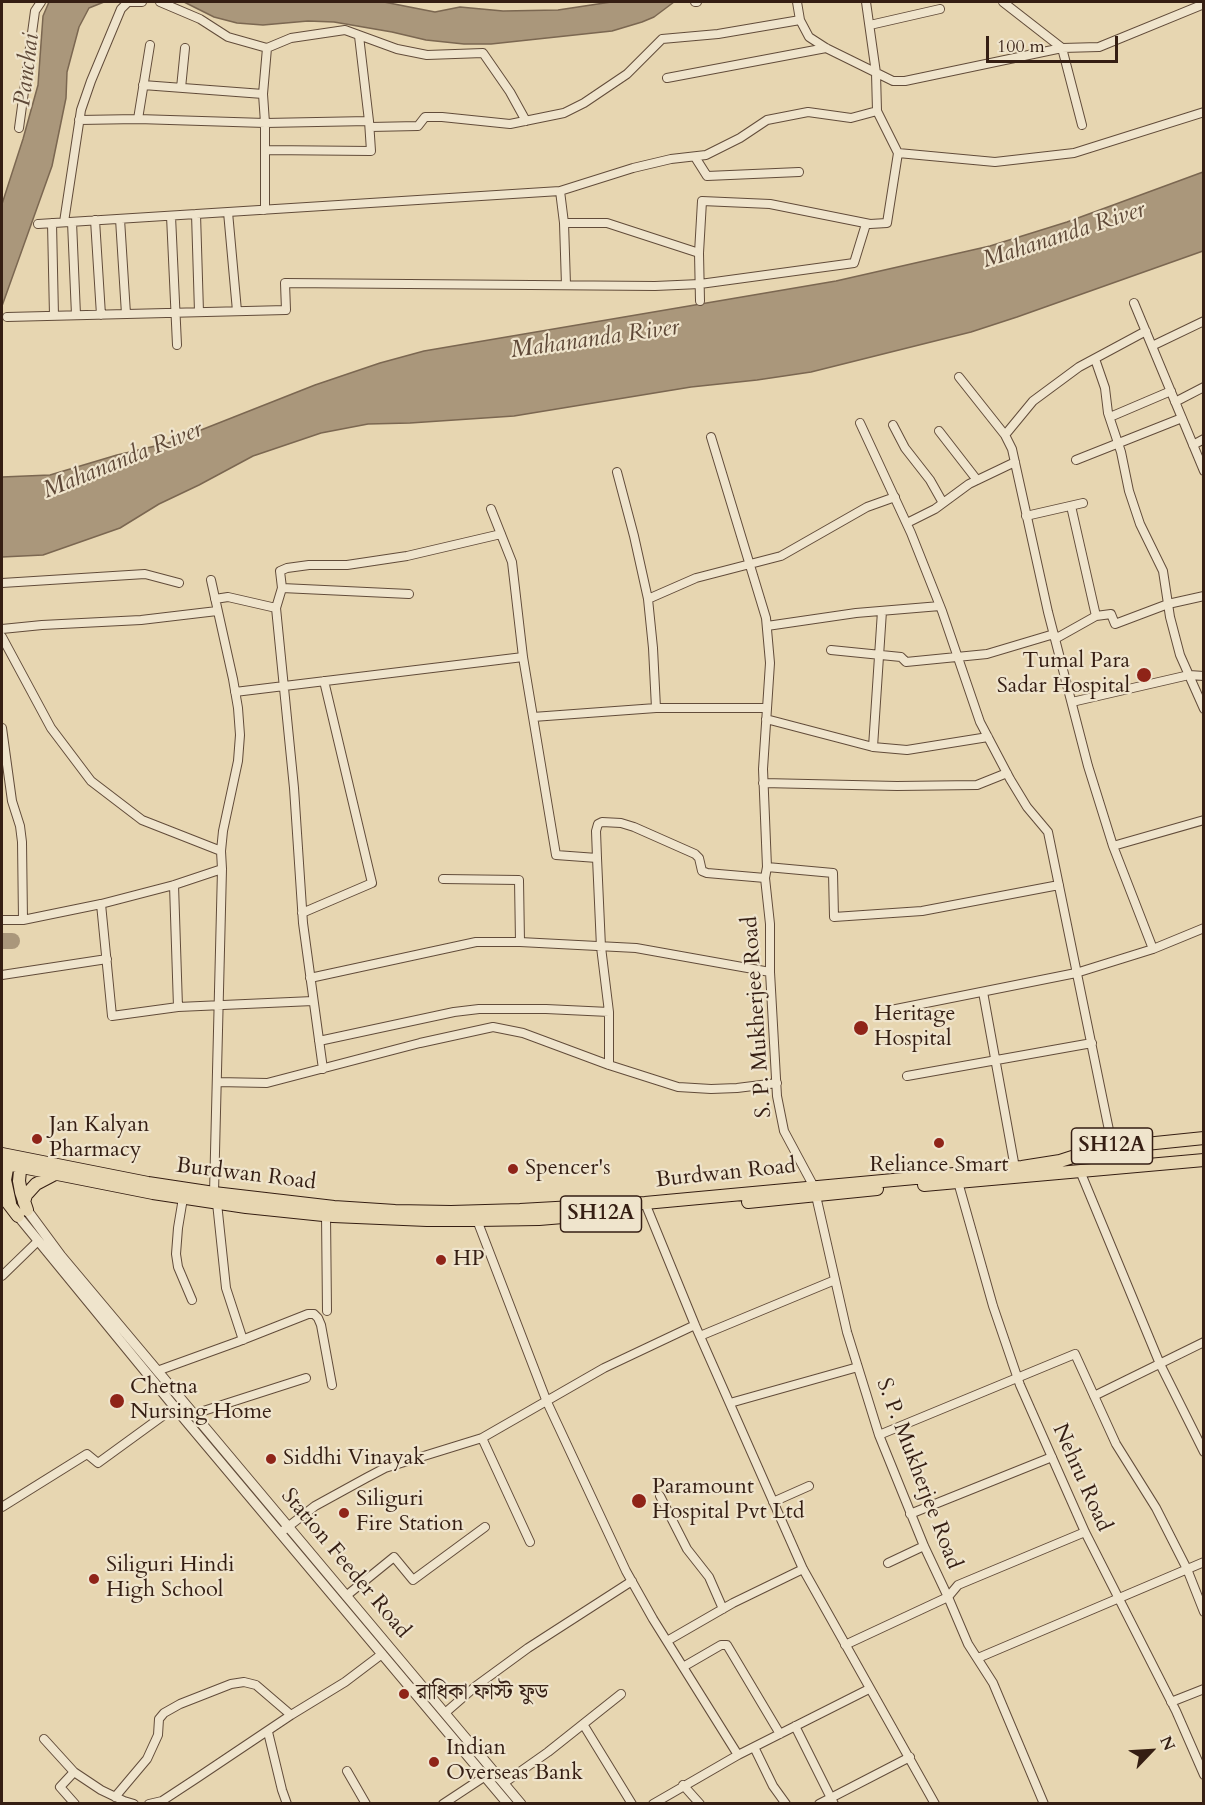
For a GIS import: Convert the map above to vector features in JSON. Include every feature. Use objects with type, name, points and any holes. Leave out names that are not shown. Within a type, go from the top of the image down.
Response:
[{"type":"main road","name":"Burdwan Road","points":[[957,1178],[1060,1161],[1112,1146],[1203,1138]]},
{"type":"main road","name":"Burdwan Road","points":[[10,1161],[148,1183],[215,1198],[326,1215],[477,1220],[539,1219],[957,1178],[1113,1169],[1203,1160]]},
{"type":"main road","name":"Burdwan Road","points":[[10,1161],[55,1174],[183,1198],[215,1198],[395,1211],[646,1207]]},
{"type":"main road","points":[[10,1161],[19,1181],[23,1209]]},
{"type":"main road","points":[[10,1161],[5,1200],[23,1209]]},
{"type":"main road","points":[[23,1209],[26,1195],[36,1184],[55,1174]]},
{"type":"street","points":[[20,128],[34,11],[41,2]]},
{"type":"street","points":[[76,315],[68,222],[81,110],[121,9],[128,3],[142,2]]},
{"type":"street","points":[[160,2],[200,20],[228,37],[267,48],[291,38],[345,30],[397,50],[427,55],[483,53],[526,120]]},
{"type":"street","points":[[797,2],[801,20],[809,37],[892,81],[905,81],[1062,48],[1099,47],[1203,4]]},
{"type":"street","points":[[700,300],[699,253],[702,201],[770,204],[866,224],[887,224],[898,153],[877,111],[876,73],[867,2]]},
{"type":"street","points":[[1003,2],[1062,48],[1082,125]]},
{"type":"street","points":[[870,25],[940,9]]},
{"type":"street","points":[[80,120],[138,119],[418,126],[425,117],[434,117],[510,124],[564,112],[584,103],[627,74],[662,39],[718,34],[801,20]]},
{"type":"street","points":[[265,150],[371,151],[370,124],[359,36]]},
{"type":"street","points":[[138,119],[150,45]]},
{"type":"street","points":[[181,88],[185,48]]},
{"type":"street","points":[[265,210],[263,94],[267,48]]},
{"type":"street","points":[[667,78],[826,48]]},
{"type":"street","points":[[144,85],[263,94]]},
{"type":"street","points":[[38,224],[560,191],[633,168],[671,159],[706,155],[740,138],[767,120],[808,112],[851,118],[877,111]]},
{"type":"street","points":[[898,153],[995,162],[1074,153],[1203,112]]},
{"type":"street","points":[[695,157],[707,176],[799,172]]},
{"type":"street","points":[[560,191],[564,223],[566,285]]},
{"type":"street","points":[[228,212],[237,311]]},
{"type":"street","points":[[196,214],[199,312]]},
{"type":"street","points":[[171,216],[177,345]]},
{"type":"street","points":[[120,219],[126,314]]},
{"type":"street","points":[[95,220],[101,315]]},
{"type":"street","points":[[52,223],[54,316]]},
{"type":"street","points":[[564,223],[607,223],[699,253]]},
{"type":"street","points":[[7,317],[286,310],[285,283],[655,286],[700,284],[854,263],[866,224]]},
{"type":"street","points":[[1134,303],[1203,471]]},
{"type":"street","points":[[1152,346],[1203,321]]},
{"type":"street","points":[[1005,435],[1033,401],[1079,367],[1146,331]]},
{"type":"street","points":[[1095,359],[1105,388],[1129,491],[1140,524],[1163,572],[1180,655],[1203,709]]},
{"type":"street","points":[[959,377],[1005,435],[1012,449],[1026,516],[1088,766],[1113,846],[1153,949]]},
{"type":"street","points":[[1175,402],[1203,387]]},
{"type":"street","points":[[1110,417],[1171,392]]},
{"type":"street","points":[[1076,460],[1182,418]]},
{"type":"street","points":[[860,423],[907,523],[940,606],[980,722],[1006,773],[1027,807],[1048,832],[1112,1146],[1113,1169]]},
{"type":"street","points":[[893,425],[905,448],[930,480],[943,504]]},
{"type":"street","points":[[939,431],[977,480]]},
{"type":"street","name":"S. P. Mukherjee Road","points":[[711,437],[767,626],[770,663],[763,783],[767,867],[765,878],[770,924],[770,972],[777,1083],[784,1131],[815,1191],[847,1332],[879,1435],[924,1546],[968,1644],[993,1683],[1044,1803]]},
{"type":"street","points":[[1193,444],[1203,439]]},
{"type":"street","points":[[907,523],[943,504],[977,480],[1015,462]]},
{"type":"street","points":[[617,472],[648,599],[656,708]]},
{"type":"street","points":[[648,599],[696,578],[781,556],[867,507],[895,497]]},
{"type":"street","points":[[1026,516],[1083,503]]},
{"type":"street","points":[[1071,506],[1096,616]]},
{"type":"street","points":[[491,508],[512,562],[522,657],[556,855],[597,858]]},
{"type":"street","points":[[323,1069],[302,913],[294,788],[276,608],[282,588],[280,571],[309,565],[347,565],[407,556],[501,534]]},
{"type":"street","points":[[2,583],[145,574],[179,583]]},
{"type":"street","points":[[211,580],[236,692],[240,735],[238,761],[221,851],[215,1198],[226,1288],[243,1340]]},
{"type":"street","points":[[282,588],[409,594]]},
{"type":"street","points":[[831,650],[901,657],[906,662],[987,654],[1055,636],[1096,616],[1111,614],[1114,624],[1168,604],[1203,596]]},
{"type":"street","points":[[215,599],[228,597],[276,608]]},
{"type":"street","points":[[767,626],[856,613],[940,606]]},
{"type":"street","points":[[2,629],[141,620],[217,611]]},
{"type":"street","points":[[873,747],[882,611]]},
{"type":"street","points":[[2,637],[51,728],[91,781],[142,820],[221,851]]},
{"type":"street","points":[[236,692],[522,657]]},
{"type":"street","points":[[1072,702],[1189,675],[1203,676]]},
{"type":"street","points":[[302,913],[372,883],[324,681]]},
{"type":"street","points":[[533,717],[656,708],[767,708]]},
{"type":"street","points":[[766,719],[873,747],[907,750],[988,737]]},
{"type":"street","points":[[2,728],[12,801],[20,826],[22,842],[23,920]]},
{"type":"street","points":[[763,783],[977,785],[1006,773]]},
{"type":"street","points":[[1113,846],[1203,820]]},
{"type":"street","points":[[609,1065],[609,1012],[601,946],[597,858],[598,824],[609,822],[634,827],[695,854],[699,858],[702,871],[706,873],[765,878]]},
{"type":"street","points":[[767,867],[833,873],[834,917],[922,911],[1059,885]]},
{"type":"street","points":[[2,918],[23,920],[101,904],[222,870]]},
{"type":"street","points":[[443,879],[519,880],[520,942]]},
{"type":"street","points":[[174,885],[178,1007]]},
{"type":"street","points":[[101,904],[112,1016],[178,1007],[314,1001]]},
{"type":"street","points":[[891,1010],[1076,972],[1153,949],[1203,928]]},
{"type":"street","points":[[310,978],[476,942],[636,948],[770,972]]},
{"type":"street","points":[[2,975],[107,959]]},
{"type":"street","points":[[983,992],[1015,1168]]},
{"type":"street","points":[[319,1041],[454,1012],[479,1009],[609,1012]]},
{"type":"street","points":[[217,1082],[267,1083],[420,1043],[493,1027],[523,1032],[609,1065],[678,1087],[728,1089],[777,1083]]},
{"type":"street","points":[[907,1076],[1092,1043]]},
{"type":"street","points":[[1080,1171],[1160,1364],[1203,1452]]},
{"type":"street","name":"Nehru Road","points":[[957,1178],[993,1306],[1020,1385],[1085,1532],[1199,1753],[1203,1775]]},
{"type":"street","points":[[183,1198],[176,1254],[178,1267],[192,1300]]},
{"type":"street","points":[[646,1207],[695,1325],[803,1569],[934,1801],[924,1803]]},
{"type":"street","name":"Station Feeder Road","points":[[23,1209],[38,1241],[175,1407],[346,1596],[445,1713],[508,1803]]},
{"type":"street","name":"Station Feeder Road","points":[[23,1209],[194,1414],[382,1654],[489,1773],[504,1784],[521,1803]]},
{"type":"street","points":[[326,1215],[327,1311]]},
{"type":"street","points":[[477,1220],[547,1402],[632,1581],[738,1755]]},
{"type":"street","points":[[2,1276],[38,1241]]},
{"type":"street","points":[[700,1336],[835,1280]]},
{"type":"street","points":[[157,1371],[308,1314],[314,1314],[321,1325],[332,1385]]},
{"type":"street","points":[[284,1530],[315,1506],[385,1468],[482,1438],[604,1368],[695,1325]]},
{"type":"street","points":[[1094,1396],[1203,1342]]},
{"type":"street","points":[[879,1435],[1075,1354],[1116,1444],[1156,1508],[1187,1569],[1203,1612]]},
{"type":"street","points":[[730,1403],[858,1367]]},
{"type":"street","points":[[194,1414],[306,1378]]},
{"type":"street","points":[[2,1506],[87,1454],[98,1463],[175,1407]]},
{"type":"street","points":[[482,1438],[530,1542]]},
{"type":"street","points":[[910,1514],[1052,1457]]},
{"type":"street","points":[[773,1502],[809,1486]]},
{"type":"street","points":[[660,1496],[687,1549],[709,1577],[723,1609]]},
{"type":"street","points":[[346,1596],[394,1557],[413,1580],[485,1527]]},
{"type":"street","points":[[845,1645],[948,1597],[958,1585],[1085,1532]]},
{"type":"street","points":[[888,1563],[924,1546]]},
{"type":"street","points":[[978,1658],[1203,1562]]},
{"type":"street","points":[[667,1641],[723,1609],[803,1569]]},
{"type":"street","points":[[445,1713],[476,1686],[528,1648],[632,1581]]},
{"type":"street","points":[[683,1667],[721,1645],[727,1646],[780,1734]]},
{"type":"street","points":[[154,1803],[162,1801],[345,1682],[382,1654]]},
{"type":"street","points":[[115,1797],[147,1759],[158,1735],[159,1719],[164,1713],[180,1704],[231,1684],[244,1682],[256,1685],[291,1715]]},
{"type":"street","points":[[653,1803],[738,1755],[869,1689]]},
{"type":"street","points":[[1171,1702],[1203,1689]]},
{"type":"street","points":[[504,1784],[621,1694]]},
{"type":"street","points":[[583,1724],[632,1803]]},
{"type":"street","points":[[795,1726],[832,1800]]},
{"type":"street","points":[[268,1732],[287,1803]]},
{"type":"street","points":[[44,1739],[74,1772],[101,1790],[134,1803]]},
{"type":"street","points":[[754,1747],[773,1786],[786,1803]]},
{"type":"street","points":[[819,1803],[832,1800],[910,1757]]},
{"type":"street","points":[[347,1771],[366,1803]]},
{"type":"street","points":[[74,1772],[60,1786],[75,1803]]},
{"type":"street","points":[[443,1803],[489,1773]]},
{"type":"street","points":[[683,1785],[700,1803]]},
{"type":"water","points":[[49,2],[104,2],[89,8],[79,27],[67,72],[66,98],[52,166],[2,306],[2,204],[38,85],[43,16]]},
{"type":"water","points":[[184,2],[384,2],[435,12],[460,7],[503,11],[558,10],[611,2],[674,2],[654,17],[612,31],[491,44],[464,44],[426,40],[334,22],[308,21],[263,25],[237,23],[214,17]]},
{"type":"water","name":"Mahananda River","points":[[1203,172],[1203,251],[971,332],[811,372],[691,387],[514,416],[368,424],[321,433],[253,456],[159,504],[120,528],[43,555],[2,557],[2,477],[50,475],[168,443],[315,385],[424,351],[836,281],[990,246],[1067,222]]},
{"type":"waterway","points":[[2,941],[12,941]]},
{"type":"place","name":"Tumal Para Sadar Hospital","points":[[1144,675]]},
{"type":"place","name":"Heritage Hospital","points":[[861,1028]]},
{"type":"place","name":"Jan Kalyan Pharmacy","points":[[37,1139]]},
{"type":"place","name":"Reliance Smart","points":[[939,1143]]},
{"type":"place","name":"Spencer's","points":[[513,1169]]},
{"type":"place","name":"HP","points":[[441,1260]]},
{"type":"place","name":"Chetna Nursing Home","points":[[117,1401]]},
{"type":"place","name":"Siddhi Vinayak","points":[[271,1459]]},
{"type":"place","name":"Paramount Hospital Pvt Ltd","points":[[639,1501]]},
{"type":"place","name":"Siliguri Fire Station","points":[[344,1513]]},
{"type":"place","name":"Siliguri Hindi High School","points":[[94,1579]]},
{"type":"place","name":"রাধিকা ফাস্ট ফুড","points":[[404,1694]]},
{"type":"place","name":"Indian Overseas Bank","points":[[434,1762]]},
{"type":"water label","name":"Panchai","points":[[28,70]]}]
